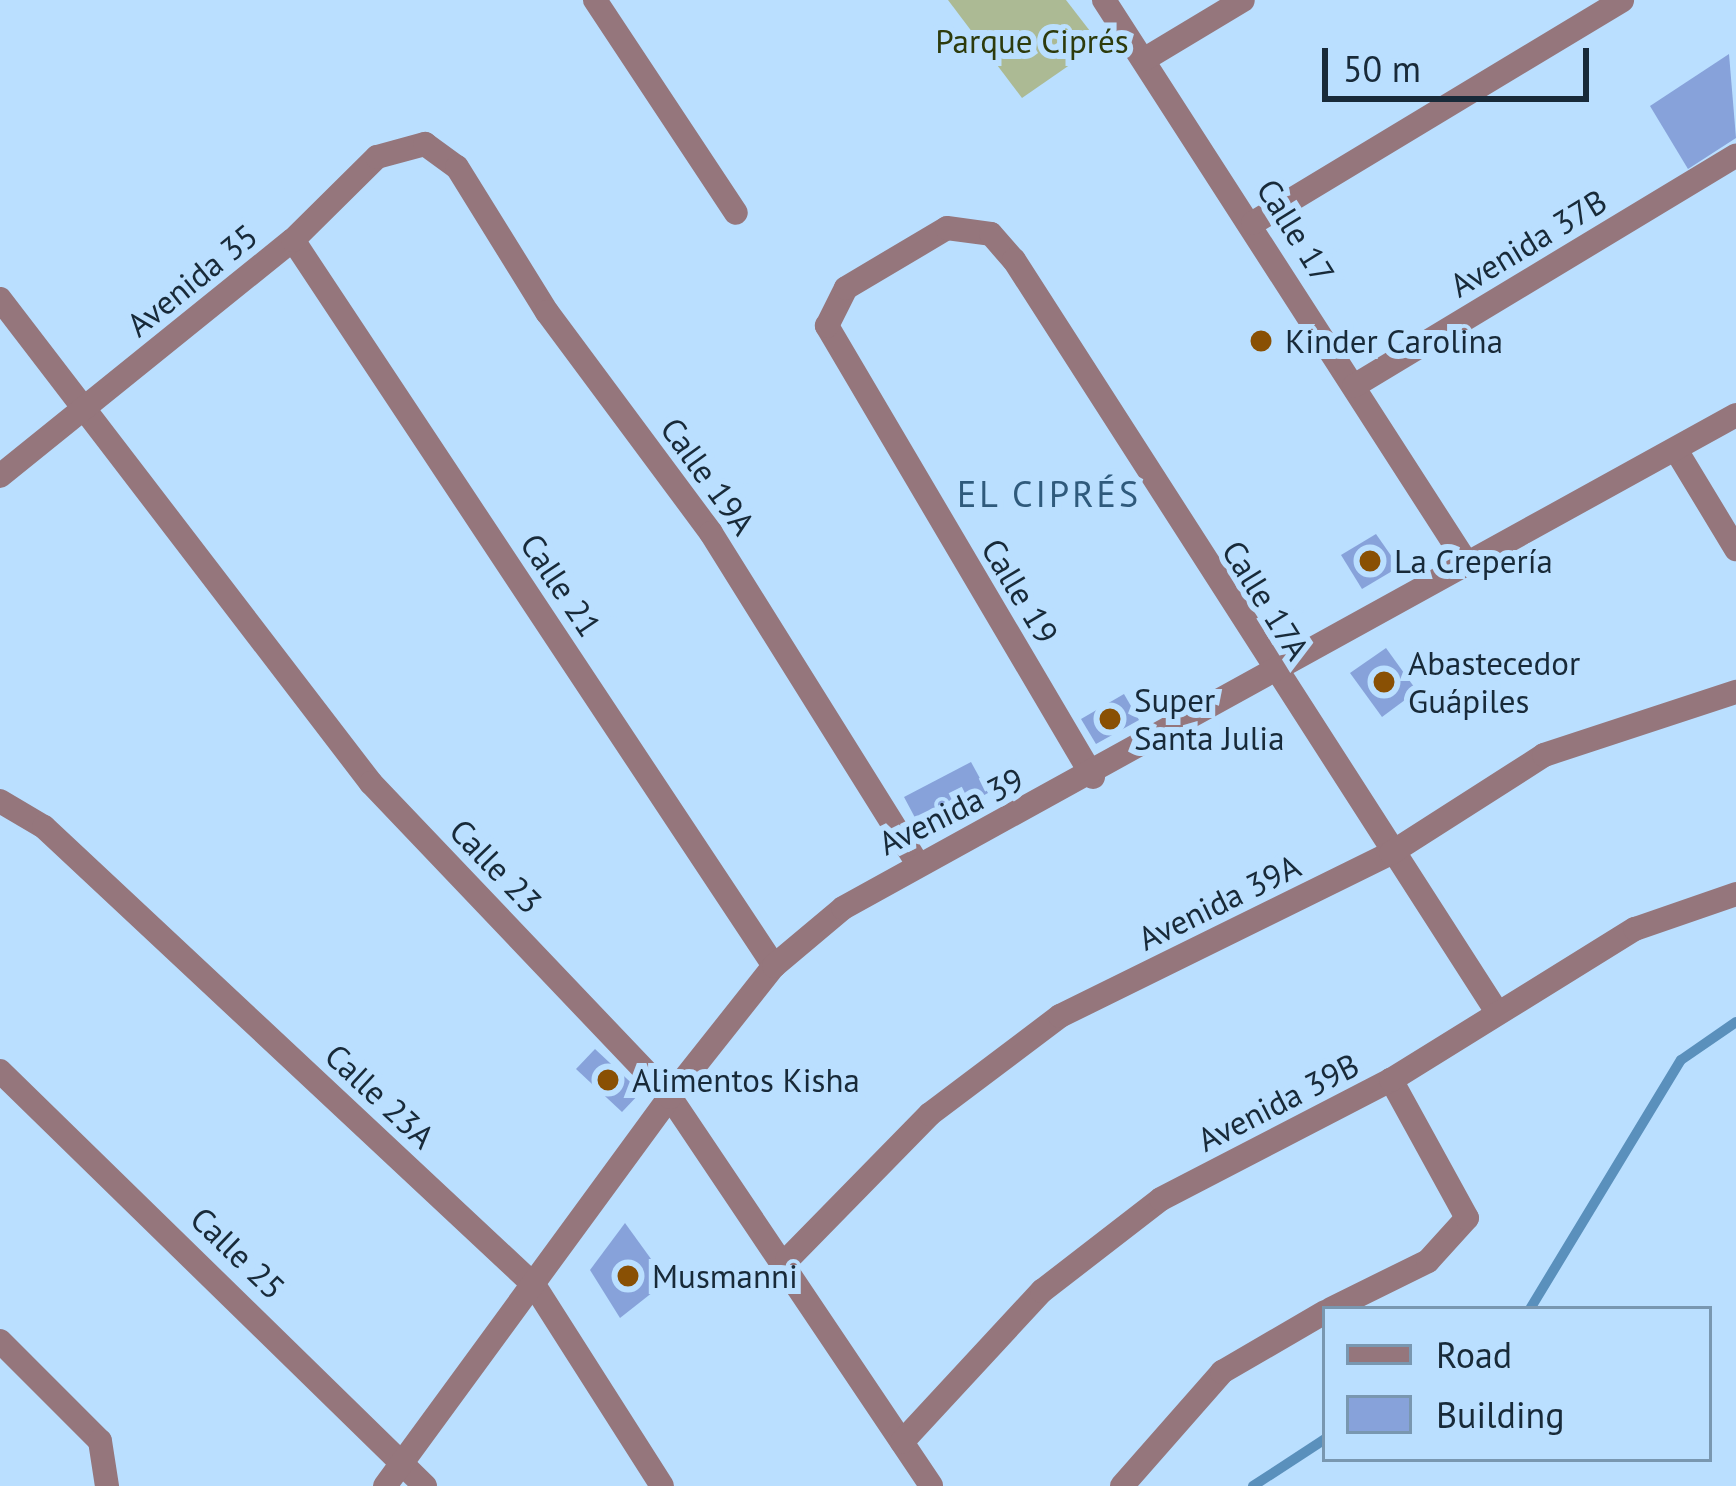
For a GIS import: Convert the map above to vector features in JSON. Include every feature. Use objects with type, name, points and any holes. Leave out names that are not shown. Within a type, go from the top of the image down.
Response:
[{"type":"street","points":[[595,0],[736,213]]},
{"type":"street","name":"Calle 17","points":[[1104,0],[1253,224],[1466,562]]},
{"type":"street","points":[[1144,59],[1243,0]]},
{"type":"street","points":[[1253,224],[1622,0]]},
{"type":"street","name":"Avenida 35","points":[[0,476],[292,240],[377,157],[425,144]]},
{"type":"street","name":"Calle 19A","points":[[425,144],[458,167],[547,312],[711,533],[918,864]]},
{"type":"street","name":"Avenida 37B","points":[[1354,386],[1736,156]]},
{"type":"street","name":"Calle 17A","points":[[826,312],[926,238],[977,228],[1014,260],[1275,678],[1497,1012]]},
{"type":"street","name":"Calle 21","points":[[292,240],[774,966]]},
{"type":"street","name":"Calle 23","points":[[0,299],[81,413],[371,783],[670,1097],[787,1260],[931,1486]]},
{"type":"street","name":"Calle 19","points":[[826,312],[836,349],[1093,778]]},
{"type":"street","name":"Avenida 39","points":[[385,1486],[670,1097],[774,966],[918,864],[1093,778],[1275,678],[1466,562],[1736,415]]},
{"type":"street","points":[[1676,450],[1736,549]]},
{"type":"street","name":"Avenida 39A","points":[[787,1260],[930,1114],[1060,1016],[1391,854],[1544,754],[1736,692]]},
{"type":"street","name":"Calle 23A","points":[[0,801],[44,827],[534,1286],[662,1486]]},
{"type":"street","name":"Avenida 39B","points":[[902,1442],[1042,1291],[1161,1199],[1391,1080],[1636,929],[1736,894]]},
{"type":"street","name":"Calle 25","points":[[0,1071],[406,1459],[425,1486]]},
{"type":"street","points":[[1336,1306],[1428,1262],[1463,1230],[1462,1196],[1391,1080]]},
{"type":"street","points":[[1122,1486],[1222,1372],[1322,1314]]},
{"type":"street","points":[[0,1341],[109,1457],[107,1486]]},
{"type":"green space","name":"Parque Ciprés","points":[[948,0],[1066,0],[1100,44],[1022,98]]},
{"type":"building","points":[[1729,54],[1736,138],[1688,169],[1650,106]]},
{"type":"building","name":"La Crepería","points":[[1376,534],[1399,567],[1362,589],[1341,555]]},
{"type":"building","name":"Abastecedor Guápiles","points":[[1386,648],[1417,691],[1382,717],[1350,673]]},
{"type":"building","name":"Super Santa Julia","points":[[1124,694],[1139,720],[1096,744],[1081,719]]},
{"type":"building","points":[[971,762],[988,793],[921,829],[904,797]]},
{"type":"building","name":"Alimentos Kisha","points":[[595,1049],[641,1092],[622,1112],[576,1069]]},
{"type":"building","name":"Musmanni","points":[[625,1223],[667,1281],[620,1318],[590,1270]]},
{"type":"waterway","points":[[1532,1306],[1681,1060],[1736,1022]]},
{"type":"waterway","points":[[1253,1486],[1322,1441]]},
{"type":"place","name":"Kinder Carolina","points":[[1261,341]]},
{"type":"place","name":"La Crepería","points":[[1370,561]]},
{"type":"place","name":"Abastecedor Guápiles","points":[[1384,682]]},
{"type":"place","name":"Super Santa Julia","points":[[1110,719]]},
{"type":"place","name":"Alimentos Kisha","points":[[608,1080]]},
{"type":"place","name":"Musmanni","points":[[628,1276]]},
{"type":"district","name":"EL CIPRÉS","points":[[1049,494]]}]
